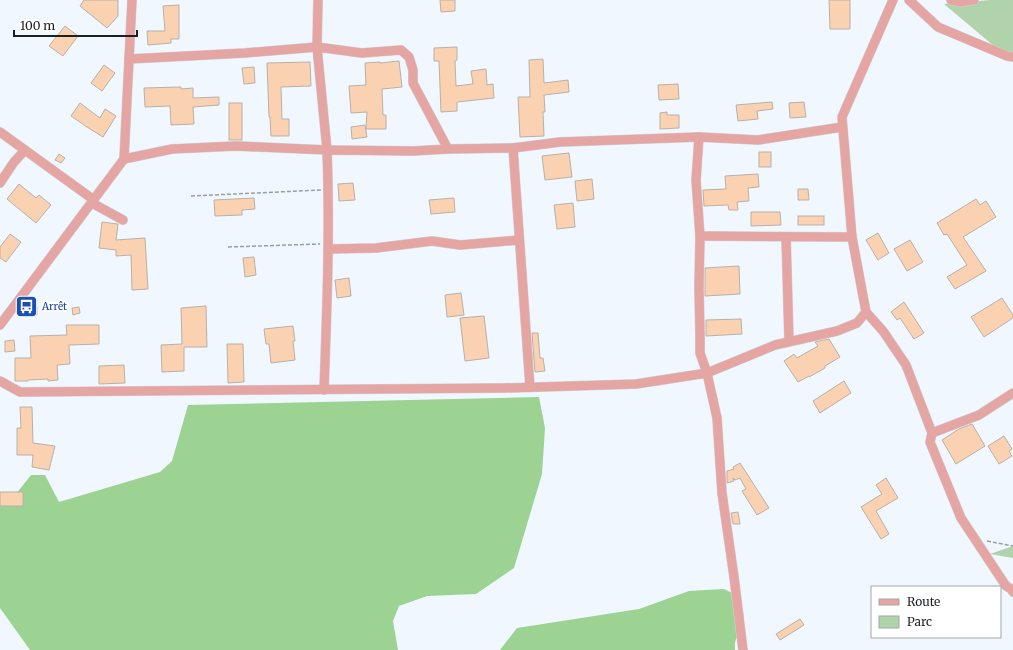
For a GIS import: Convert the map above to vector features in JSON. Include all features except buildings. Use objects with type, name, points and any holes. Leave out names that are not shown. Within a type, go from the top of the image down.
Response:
[{"type":"street","points":[[0,325],[124,159],[132,0]]},
{"type":"street","points":[[318,0],[317,47],[327,150],[329,190],[324,390]]},
{"type":"street","points":[[893,0],[842,117],[852,237],[866,312],[906,365],[932,433],[930,442],[961,518],[1006,586],[1013,592]]},
{"type":"street","points":[[909,0],[938,27],[1007,56],[1013,57]]},
{"type":"street","points":[[951,0],[960,2],[974,0]]},
{"type":"street","points":[[130,59],[245,53],[317,47],[362,53],[400,50],[409,57],[413,83],[448,150]]},
{"type":"street","points":[[124,159],[172,149],[236,146],[327,150],[413,151],[513,148],[560,142],[699,137],[758,140],[842,127]]},
{"type":"street","points":[[0,132],[94,200],[92,202],[123,220]]},
{"type":"street","points":[[699,137],[696,180],[700,236],[700,352],[707,373],[717,418],[722,493],[743,650]]},
{"type":"street","points":[[513,148],[530,387]]},
{"type":"street","points":[[0,183],[14,162],[25,150]]},
{"type":"street","points":[[700,236],[852,237]]},
{"type":"street","points":[[786,237],[789,341]]},
{"type":"street","points":[[328,247],[376,248],[432,241],[460,245],[519,240]]},
{"type":"street","points":[[858,323],[866,312]]},
{"type":"street","points":[[0,381],[20,392],[324,390],[636,384],[707,373],[775,345],[837,331],[858,323],[878,326]]},
{"type":"street","points":[[932,433],[979,415],[1013,393]]},
{"type":"path","points":[[191,196],[329,190]]},
{"type":"path","points":[[228,247],[328,247]]},
{"type":"path","points":[[975,539],[1013,546]]},
{"type":"green space","points":[[990,0],[1013,0],[1013,62],[944,4]]},
{"type":"green space","points":[[539,397],[545,428],[542,474],[514,568],[476,594],[427,596],[399,606],[393,621],[398,650],[30,650],[0,608],[0,505],[12,499],[31,475],[45,475],[59,502],[160,472],[172,461],[188,405]]},
{"type":"green space","points":[[1013,546],[1013,558],[990,554]]},
{"type":"green space","points":[[724,589],[740,597],[743,609],[743,625],[736,640],[735,650],[500,650],[517,628],[639,609],[689,591]]},
{"type":"place","name":"Arrêt","points":[[26,306]]}]
